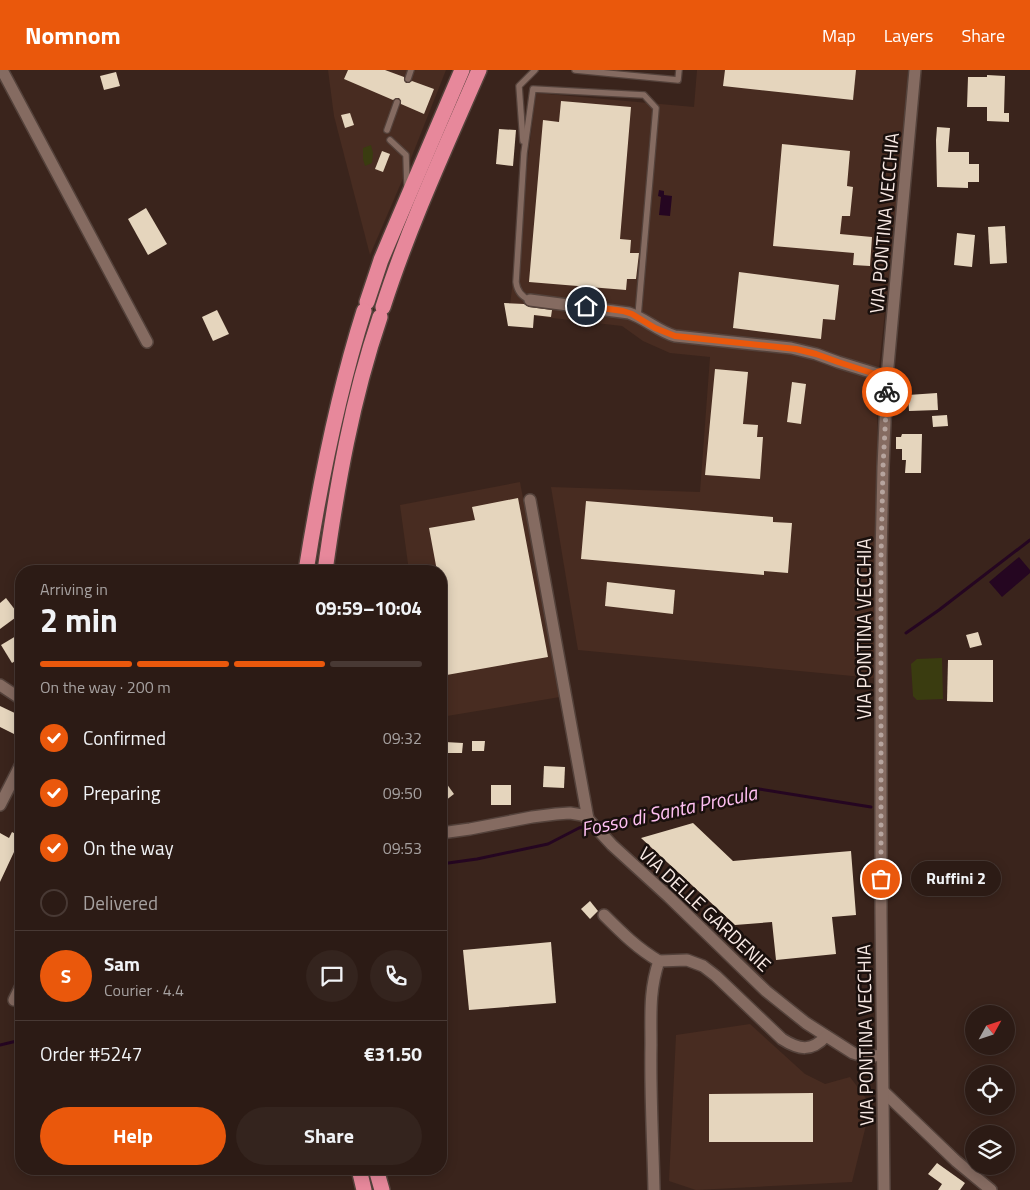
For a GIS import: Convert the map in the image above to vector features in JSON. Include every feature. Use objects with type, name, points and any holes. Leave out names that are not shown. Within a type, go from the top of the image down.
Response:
[{"type":"highway","points":[[327,565],[347,440],[363,373],[396,267],[414,201],[462,70]]},
{"type":"highway","points":[[307,565],[334,416],[366,306],[382,260],[414,201],[479,70]]},
{"type":"highway","points":[[360,1175],[364,1190]]},
{"type":"highway","points":[[378,1175],[382,1190]]},
{"type":"street","points":[[2,70],[147,342]]},
{"type":"street","name":"VIA PONTINA VECCHIA","points":[[884,1190],[881,924],[881,558],[883,467],[887,378],[915,70]]},
{"type":"street","points":[[530,300],[623,311],[638,316],[655,328],[675,336],[796,349],[887,378]]},
{"type":"street","points":[[530,500],[588,819]]},
{"type":"street","points":[[0,685],[15,696]]},
{"type":"street","points":[[0,805],[15,776]]},
{"type":"street","points":[[447,832],[556,814],[575,813],[588,819]]},
{"type":"street","name":"VIA DELLE GARDENIE","points":[[588,819],[603,836],[766,991],[806,1023],[860,1056],[866,1057],[882,1054]]},
{"type":"street","points":[[604,915],[632,942],[659,961],[687,960],[703,966],[782,1039],[792,1045],[802,1048],[811,1047],[822,1041],[826,1036]]},
{"type":"street","points":[[654,1190],[651,1004],[652,985],[659,961]]},
{"type":"street","points":[[884,1092],[956,1160],[991,1190]]},
{"type":"lane","points":[[408,79],[411,70]]},
{"type":"lane","points":[[524,154],[519,86],[535,70]]},
{"type":"lane","points":[[575,70],[678,80],[679,70]]},
{"type":"lane","points":[[530,300],[520,293],[516,282],[524,154],[533,89],[644,95],[656,108],[638,316]]},
{"type":"lane","points":[[387,130],[397,102]]},
{"type":"lane","points":[[390,140],[406,156],[414,201]]},
{"type":"shaded area","points":[[328,70],[446,70],[370,255],[334,116]]},
{"type":"shaded area","points":[[697,70],[908,70],[903,143],[877,386],[878,520],[874,678],[578,650],[551,487],[700,492],[710,357],[670,353],[643,341],[622,326],[509,313],[536,93],[694,107]]},
{"type":"shaded area","points":[[371,145],[373,153],[372,163],[365,166],[363,148]]},
{"type":"shaded area","points":[[659,190],[664,191],[664,195],[672,196],[670,216],[659,215],[661,197],[658,196]]},
{"type":"shaded area","points":[[520,482],[560,697],[447,716],[447,565],[408,565],[400,505]]},
{"type":"shaded area","points":[[1019,557],[1030,570],[1030,573],[1002,597],[989,582]]},
{"type":"shaded area","points":[[942,658],[943,699],[917,700],[913,696],[911,664],[917,659]]},
{"type":"shaded area","points":[[750,1024],[805,1074],[825,1084],[850,1077],[871,1105],[852,1182],[696,1190],[669,1181],[676,1035]]},
{"type":"building","points":[[348,70],[385,70],[404,77],[406,83],[412,81],[434,89],[424,114],[401,104],[399,98],[393,100],[344,79]]},
{"type":"building","points":[[725,70],[856,70],[853,100],[723,86]]},
{"type":"building","points":[[116,72],[120,86],[104,90],[100,76]]},
{"type":"building","points":[[987,75],[1005,76],[1004,113],[1009,113],[1009,122],[987,121],[987,107],[967,107],[968,77],[987,77]]},
{"type":"building","points":[[561,101],[631,107],[620,239],[631,240],[630,253],[639,253],[636,279],[627,279],[626,290],[529,282],[543,120],[559,122]]},
{"type":"building","points":[[350,113],[354,125],[345,128],[341,115]]},
{"type":"building","points":[[937,127],[950,128],[948,152],[969,152],[969,164],[979,164],[979,182],[968,182],[968,188],[937,187]]},
{"type":"building","points":[[499,129],[516,130],[513,166],[496,164]]},
{"type":"building","points":[[782,144],[850,151],[847,186],[853,187],[850,216],[842,216],[840,234],[872,237],[870,266],[853,265],[854,253],[773,246]]},
{"type":"building","points":[[382,151],[390,154],[383,172],[375,169]]},
{"type":"building","points":[[146,208],[167,244],[148,255],[128,219]]},
{"type":"building","points":[[1005,226],[1007,263],[990,264],[988,227]]},
{"type":"building","points":[[957,233],[975,235],[972,267],[954,265]]},
{"type":"building","points":[[739,272],[839,285],[835,320],[823,319],[821,339],[733,328]]},
{"type":"building","points":[[504,303],[524,304],[529,307],[552,310],[551,317],[534,315],[533,328],[508,326]]},
{"type":"building","points":[[217,310],[229,334],[213,341],[202,317]]},
{"type":"building","points":[[715,369],[748,372],[743,424],[758,425],[757,437],[763,437],[760,479],[705,475]]},
{"type":"building","points":[[792,382],[806,384],[801,424],[787,422]]},
{"type":"building","points":[[937,393],[938,410],[909,411],[908,395]]},
{"type":"building","points":[[947,415],[948,426],[933,427],[932,416]]},
{"type":"building","points":[[902,434],[922,434],[921,473],[905,473],[906,460],[902,460],[902,449],[896,449],[896,437],[901,437]]},
{"type":"building","points":[[518,498],[548,657],[447,675],[447,565],[436,565],[429,528],[475,520],[472,507]]},
{"type":"building","points":[[586,501],[773,517],[773,522],[792,523],[788,573],[764,571],[764,575],[581,559]]},
{"type":"building","points":[[607,582],[675,590],[673,614],[605,606]]},
{"type":"building","points":[[6,598],[15,610],[15,618],[0,629],[0,603]]},
{"type":"building","points":[[978,632],[982,645],[970,648],[966,635]]},
{"type":"building","points":[[15,637],[15,661],[12,663],[1,645]]},
{"type":"building","points":[[948,660],[993,660],[993,702],[947,701]]},
{"type":"building","points":[[0,706],[15,713],[15,732],[14,734],[0,727]]},
{"type":"building","points":[[472,741],[485,741],[484,751],[472,751]]},
{"type":"building","points":[[447,742],[463,743],[462,753],[447,753]]},
{"type":"building","points":[[544,766],[565,767],[564,788],[543,787]]},
{"type":"building","points":[[447,784],[454,794],[447,799]]},
{"type":"building","points":[[491,785],[511,785],[511,805],[491,805]]},
{"type":"building","points":[[693,823],[733,861],[851,851],[856,915],[832,917],[836,954],[776,960],[772,922],[735,925],[641,838]]},
{"type":"building","points":[[12,832],[15,834],[15,853],[0,882],[0,833],[9,838]]},
{"type":"building","points":[[590,901],[598,911],[590,919],[581,909]]},
{"type":"building","points":[[551,942],[556,1003],[469,1010],[463,950]]},
{"type":"building","points":[[813,1093],[813,1142],[709,1142],[709,1094]]},
{"type":"building","points":[[937,1163],[965,1183],[960,1190],[938,1190],[942,1184],[928,1174]]},
{"type":"waterway","name":"Fosso di Santa Procula","points":[[906,633],[1030,540]]},
{"type":"waterway","name":"Fosso di Santa Procula","points":[[595,824],[759,789],[871,807]]},
{"type":"waterway","name":"Fosso di Santa Procula","points":[[447,863],[548,844],[589,825]]},
{"type":"waterway","name":"Fosso di Santa Procula","points":[[0,1045],[15,1041]]},
{"type":"way so far","points":[[881,879],[881,558],[887,392]]},
{"type":"place","name":"Ruffini 2","points":[[881,879]]},
{"type":"route","points":[[586,306],[632,314],[655,328],[682,338],[806,351],[887,378],[887,392]]}]
